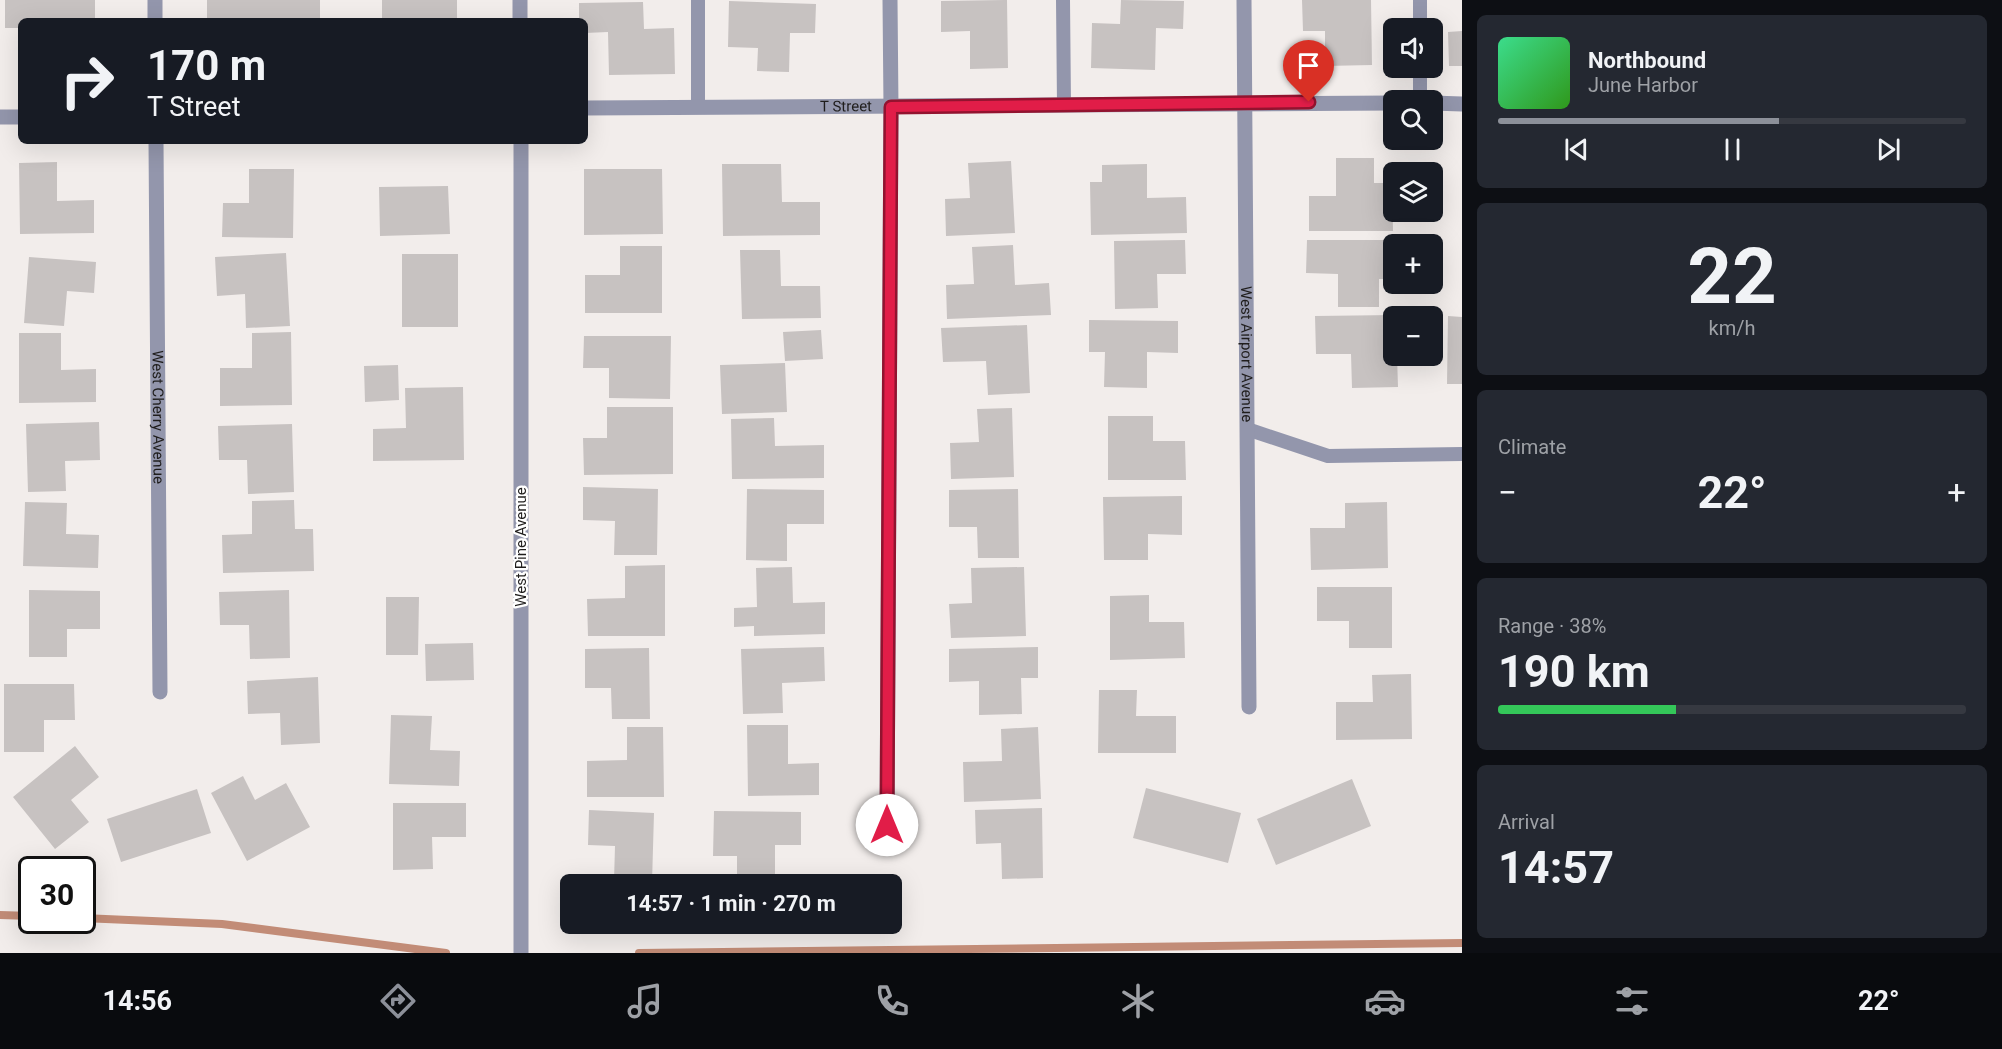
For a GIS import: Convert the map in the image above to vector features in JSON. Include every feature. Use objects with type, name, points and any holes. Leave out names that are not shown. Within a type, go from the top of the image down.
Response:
[{"type":"street","points":[[155,0],[155,18]]},
{"type":"street","points":[[520,0],[520,18]]},
{"type":"street","points":[[887,825],[890,0]]},
{"type":"street","name":"West Airport Avenue","points":[[1244,0],[1249,706]]},
{"type":"street","name":"T Street","points":[[588,108],[1245,102],[1383,103]]},
{"type":"street","points":[[1443,103],[1462,104]]},
{"type":"street","points":[[0,117],[18,117]]},
{"type":"street","name":"West Cherry Avenue","points":[[156,144],[160,692]]},
{"type":"street","name":"West Pine Avenue","points":[[521,144],[521,953]]},
{"type":"lane","points":[[698,0],[698,107]]},
{"type":"lane","points":[[1063,0],[1064,105]]},
{"type":"lane","points":[[1419,0],[1420,18]]},
{"type":"lane","points":[[1247,429],[1328,456],[1462,454]]},
{"type":"building","points":[[5,0],[95,0],[95,18],[18,18],[18,28],[5,28]]},
{"type":"building","points":[[207,0],[320,0],[320,18],[207,18]]},
{"type":"building","points":[[382,0],[457,0],[457,18],[382,18]]},
{"type":"building","points":[[1007,0],[1008,68],[970,69],[970,31],[941,32],[941,1]]},
{"type":"building","points":[[1121,0],[1184,1],[1183,29],[1156,28],[1155,70],[1091,68],[1092,23],[1120,24]]},
{"type":"building","points":[[1302,0],[1371,0],[1372,65],[1325,66],[1325,31],[1303,31]]},
{"type":"building","points":[[729,1],[816,4],[815,33],[790,33],[789,72],[757,71],[758,48],[728,47]]},
{"type":"building","points":[[643,2],[644,29],[674,28],[675,74],[609,75],[608,32],[588,33],[588,18],[579,18],[579,3]]},
{"type":"building","points":[[1462,31],[1462,66],[1449,66],[1448,32]]},
{"type":"building","points":[[1336,158],[1374,158],[1374,183],[1383,183],[1383,222],[1393,222],[1393,231],[1309,231],[1309,196],[1336,196]]},
{"type":"building","points":[[1011,161],[1015,233],[946,236],[945,199],[970,198],[968,163]]},
{"type":"building","points":[[57,162],[57,201],[94,200],[94,233],[20,234],[19,163]]},
{"type":"building","points":[[722,164],[781,164],[782,202],[820,202],[820,235],[723,236]]},
{"type":"building","points":[[1147,164],[1147,198],[1186,197],[1187,233],[1091,235],[1090,182],[1102,182],[1102,165]]},
{"type":"building","points":[[249,169],[294,169],[293,238],[222,237],[223,203],[249,203]]},
{"type":"building","points":[[584,169],[662,169],[663,234],[584,235]]},
{"type":"building","points":[[448,186],[450,234],[380,236],[379,187]]},
{"type":"building","points":[[1185,240],[1186,274],[1157,274],[1158,308],[1115,309],[1114,241]]},
{"type":"building","points":[[1307,240],[1383,240],[1383,279],[1379,279],[1379,307],[1338,307],[1338,274],[1306,273]]},
{"type":"building","points":[[1013,245],[1015,285],[1049,283],[1051,315],[947,319],[946,285],[974,284],[972,247]]},
{"type":"building","points":[[620,246],[662,246],[662,313],[585,313],[585,275],[620,275]]},
{"type":"building","points":[[740,250],[780,250],[781,286],[820,286],[821,318],[742,319]]},
{"type":"building","points":[[286,253],[290,326],[246,328],[245,294],[217,296],[215,257]]},
{"type":"building","points":[[402,254],[458,254],[458,327],[402,327]]},
{"type":"building","points":[[29,257],[96,262],[94,293],[67,291],[64,326],[24,323]]},
{"type":"building","points":[[1383,315],[1383,366],[1397,366],[1398,387],[1352,388],[1351,354],[1316,354],[1315,316]]},
{"type":"building","points":[[1448,316],[1462,317],[1462,384],[1447,384]]},
{"type":"building","points":[[1089,320],[1178,321],[1178,353],[1147,352],[1147,388],[1104,387],[1105,352],[1089,352]]},
{"type":"building","points":[[1027,325],[1030,393],[988,395],[986,361],[943,362],[941,328]]},
{"type":"building","points":[[821,330],[823,359],[785,361],[783,332]]},
{"type":"building","points":[[291,332],[292,405],[220,406],[220,368],[252,368],[252,333]]},
{"type":"building","points":[[19,333],[61,333],[61,370],[96,369],[96,402],[19,403]]},
{"type":"building","points":[[584,336],[671,336],[670,399],[609,398],[609,368],[583,368]]},
{"type":"building","points":[[785,363],[787,412],[722,414],[720,365]]},
{"type":"building","points":[[398,365],[399,400],[365,402],[364,366]]},
{"type":"building","points":[[463,387],[464,460],[373,461],[373,429],[406,428],[405,388]]},
{"type":"building","points":[[607,407],[673,407],[673,474],[584,475],[583,438],[607,438]]},
{"type":"building","points":[[1012,408],[1014,477],[951,479],[950,443],[979,442],[977,409]]},
{"type":"building","points":[[1108,416],[1153,416],[1153,441],[1185,441],[1186,480],[1108,480]]},
{"type":"building","points":[[774,418],[775,446],[824,445],[824,478],[732,479],[731,419]]},
{"type":"building","points":[[99,422],[100,460],[65,461],[66,491],[28,492],[26,424]]},
{"type":"building","points":[[292,424],[294,492],[248,494],[247,460],[219,460],[218,426]]},
{"type":"building","points":[[583,487],[658,489],[657,555],[614,555],[615,521],[583,520]]},
{"type":"building","points":[[747,489],[824,490],[824,524],[787,524],[787,561],[746,560]]},
{"type":"building","points":[[1018,489],[1019,558],[978,558],[977,527],[949,527],[949,490]]},
{"type":"building","points":[[1182,496],[1182,535],[1148,534],[1148,560],[1104,560],[1103,497]]},
{"type":"building","points":[[294,500],[295,529],[313,529],[314,571],[223,573],[222,535],[252,534],[252,501]]},
{"type":"building","points":[[25,502],[67,503],[66,534],[99,535],[98,568],[23,566]]},
{"type":"building","points":[[1387,502],[1388,568],[1311,570],[1310,528],[1345,528],[1345,503]]},
{"type":"building","points":[[665,565],[665,636],[588,636],[587,599],[625,598],[625,566]]},
{"type":"building","points":[[792,567],[793,603],[825,602],[825,634],[754,636],[754,626],[734,627],[734,608],[757,607],[756,568]]},
{"type":"building","points":[[1024,567],[1026,636],[951,638],[949,604],[972,603],[971,568]]},
{"type":"building","points":[[1317,587],[1392,587],[1392,648],[1349,648],[1349,621],[1317,621]]},
{"type":"building","points":[[29,590],[100,591],[100,629],[67,629],[67,657],[29,657]]},
{"type":"building","points":[[289,590],[290,658],[250,659],[249,625],[220,625],[219,592]]},
{"type":"building","points":[[1149,595],[1149,622],[1184,622],[1185,658],[1110,660],[1110,596]]},
{"type":"building","points":[[386,597],[419,597],[418,655],[386,655]]},
{"type":"building","points":[[473,643],[474,680],[426,681],[425,644]]},
{"type":"building","points":[[824,647],[825,681],[782,683],[783,713],[743,714],[741,649]]},
{"type":"building","points":[[1038,647],[1038,678],[1021,678],[1022,714],[979,715],[979,681],[949,682],[949,649]]},
{"type":"building","points":[[649,648],[650,719],[612,719],[611,688],[585,688],[585,649]]},
{"type":"building","points":[[1411,674],[1412,739],[1336,740],[1336,702],[1373,702],[1372,675]]},
{"type":"building","points":[[318,677],[320,743],[281,745],[280,713],[248,714],[247,681]]},
{"type":"building","points":[[4,684],[74,684],[75,720],[44,720],[44,752],[4,752]]},
{"type":"building","points":[[1099,690],[1137,690],[1136,716],[1176,716],[1176,753],[1098,753]]},
{"type":"building","points":[[391,715],[432,716],[430,750],[460,751],[459,786],[389,784]]},
{"type":"building","points":[[747,725],[788,725],[788,764],[819,763],[819,795],[748,796]]},
{"type":"building","points":[[627,727],[663,727],[664,797],[587,797],[587,761],[627,760]]},
{"type":"building","points":[[1038,727],[1041,799],[964,802],[963,762],[1002,761],[1001,729]]},
{"type":"building","points":[[75,746],[99,777],[71,800],[89,822],[55,849],[13,797]]},
{"type":"building","points":[[243,776],[255,800],[286,783],[310,827],[247,861],[211,793]]},
{"type":"building","points":[[1352,779],[1371,826],[1276,865],[1257,819]]},
{"type":"building","points":[[1146,788],[1241,813],[1228,863],[1133,838]]},
{"type":"building","points":[[197,789],[211,833],[121,862],[107,819]]},
{"type":"building","points":[[393,803],[466,803],[466,837],[432,837],[433,869],[393,870]]},
{"type":"building","points":[[1042,808],[1043,878],[1002,879],[1001,843],[976,844],[975,810]]},
{"type":"building","points":[[589,810],[654,813],[652,874],[614,874],[615,846],[588,845]]},
{"type":"building","points":[[714,811],[801,812],[801,845],[775,845],[775,874],[737,874],[737,856],[713,856]]},
{"type":"waterway","points":[[0,915],[18,916]]},
{"type":"waterway","points":[[96,919],[222,924],[446,953]]},
{"type":"waterway","points":[[639,953],[1462,943]]},
{"type":"route","points":[[887,825],[891,107],[1309,102]]}]
